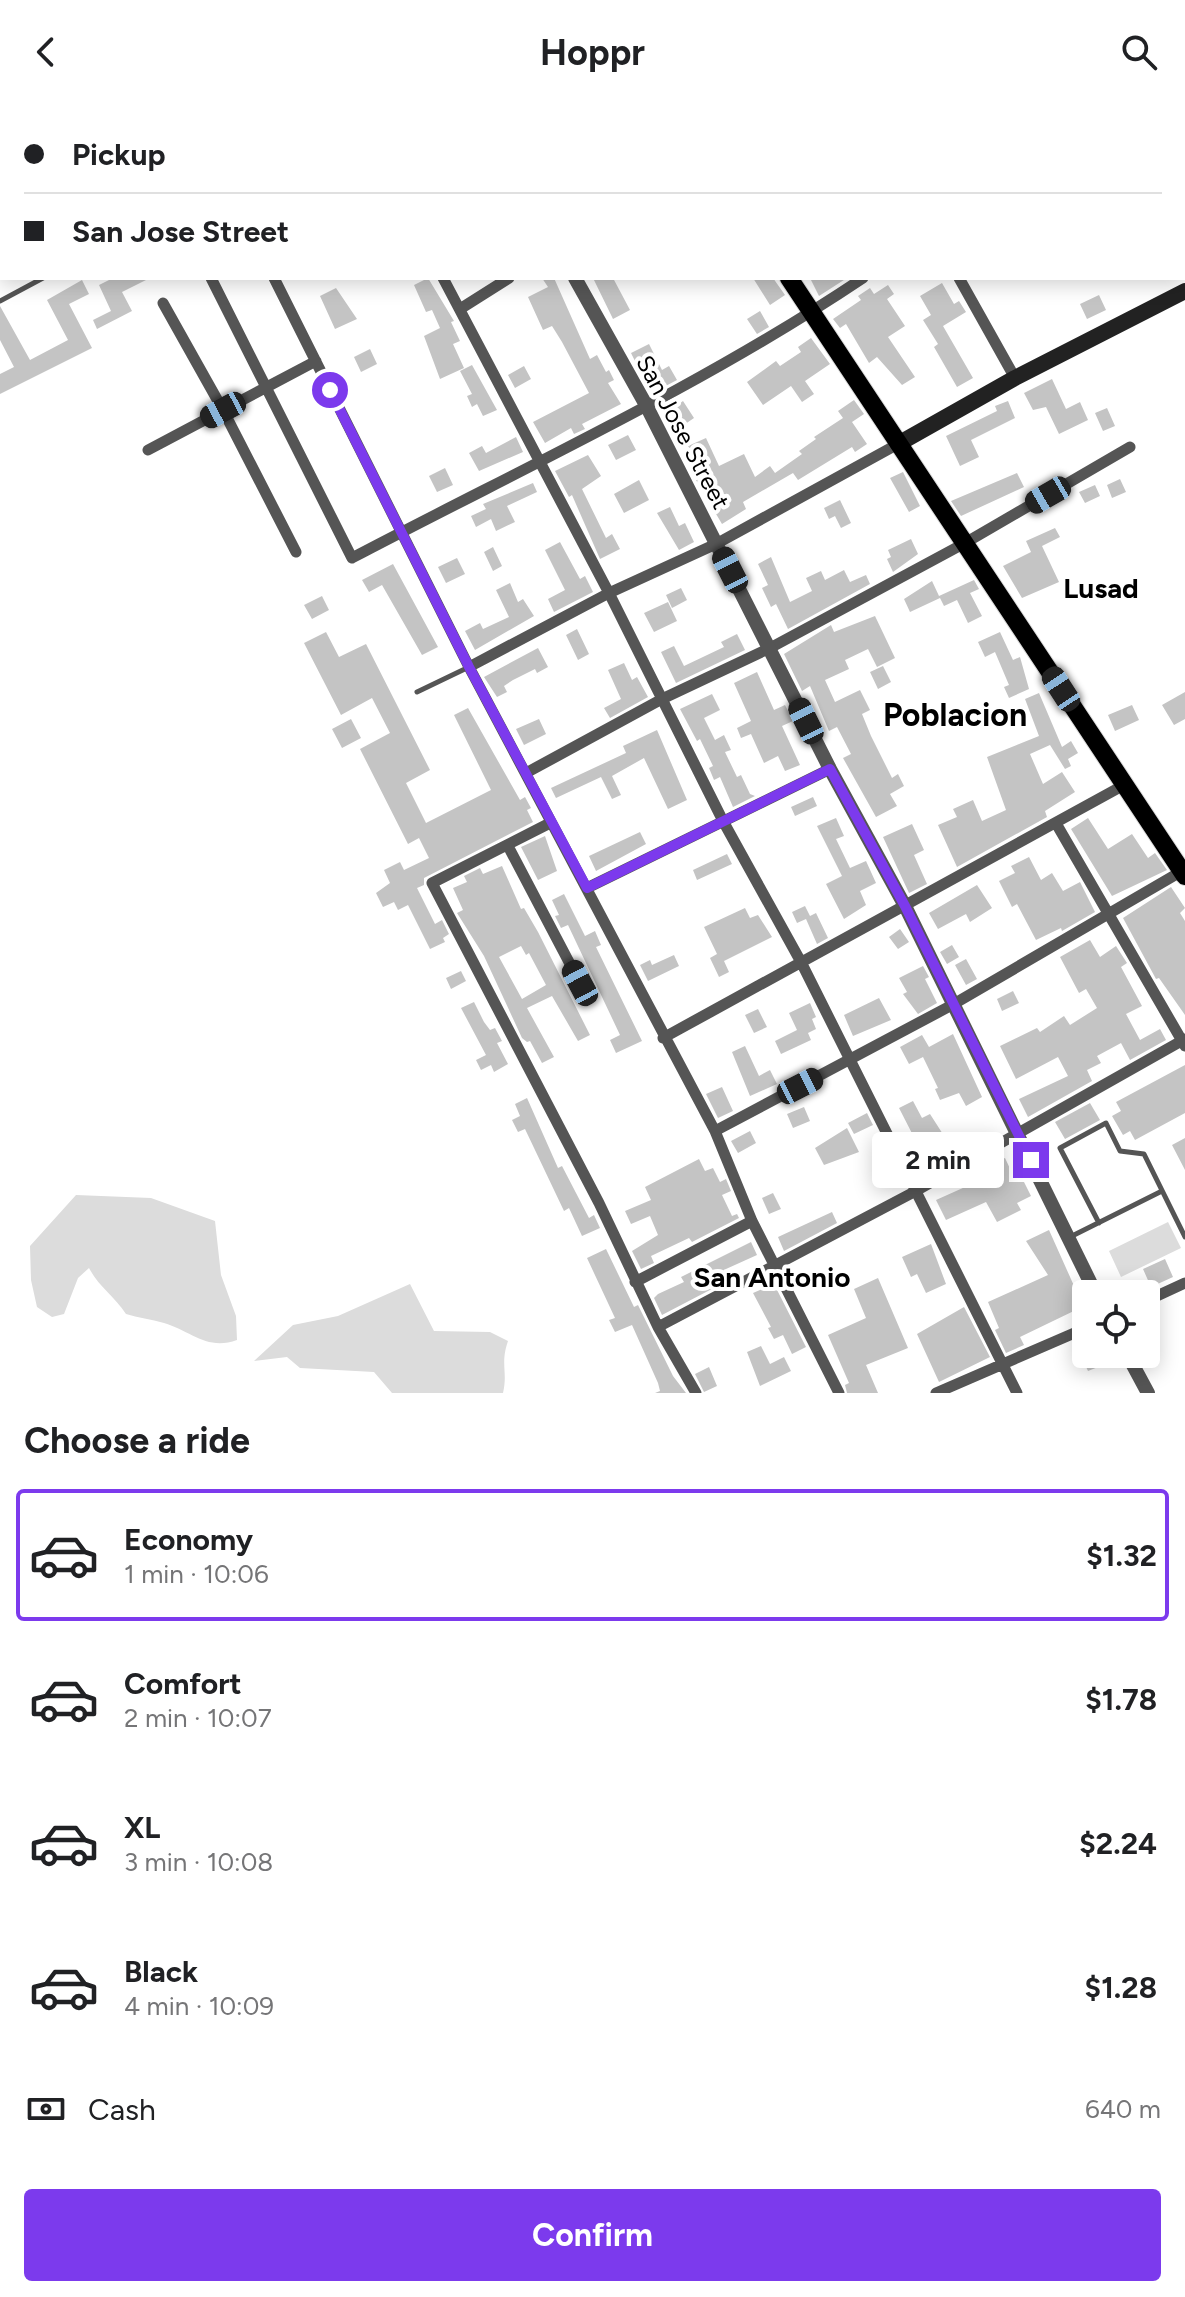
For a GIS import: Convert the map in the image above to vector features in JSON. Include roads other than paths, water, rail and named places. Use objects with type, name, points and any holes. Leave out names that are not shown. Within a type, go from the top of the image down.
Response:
[{"type":"main road","points":[[790,280],[1184,873]]},
{"type":"main road","points":[[898,444],[1015,378],[1185,291]]},
{"type":"street","points":[[212,280],[263,388],[352,558],[646,405],[811,313],[860,280]]},
{"type":"street","points":[[275,280],[469,667],[715,1131],[752,1221],[839,1393]]},
{"type":"street","points":[[444,280],[609,593],[723,821],[801,962],[1017,1393]]},
{"type":"street","points":[[460,309],[506,280]]},
{"type":"street","name":"San Jose Street","points":[[576,280],[646,405],[830,769],[905,906],[1089,1280]]},
{"type":"street","points":[[960,280],[1015,378]]},
{"type":"street","points":[[163,303],[223,410],[296,552]]},
{"type":"street","points":[[148,450],[316,361]]},
{"type":"street","points":[[469,667],[609,593],[716,544],[898,444]]},
{"type":"street","points":[[526,773],[662,699],[770,648],[965,543],[1130,447]]},
{"type":"street","points":[[587,888],[830,769]]},
{"type":"street","points":[[663,1038],[1057,825],[1124,785]]},
{"type":"street","points":[[550,823],[432,883],[599,1203],[658,1327],[696,1393]]},
{"type":"street","points":[[658,1327],[914,1192],[1184,1042],[1057,825]]},
{"type":"street","points":[[508,846],[580,983]]},
{"type":"street","points":[[715,1131],[952,1005],[1184,873]]},
{"type":"street","points":[[635,1282],[752,1221]]},
{"type":"street","points":[[1160,1295],[1185,1283]]},
{"type":"street","points":[[936,1393],[1072,1334]]},
{"type":"street","points":[[1135,1368],[1148,1393]]},
{"type":"lane","points":[[0,301],[39,280]]},
{"type":"lane","points":[[417,692],[469,667]]},
{"type":"lane","points":[[1099,1223],[1060,1148],[1106,1123],[1120,1151],[1144,1154],[1185,1237]]},
{"type":"lane","points":[[1069,1238],[1162,1191]]},
{"type":"district","name":"Lusad","points":[[1101,588]]},
{"type":"district","name":"Poblacion","points":[[955,715]]},
{"type":"district","name":"San Antonio","points":[[772,1277]]}]
